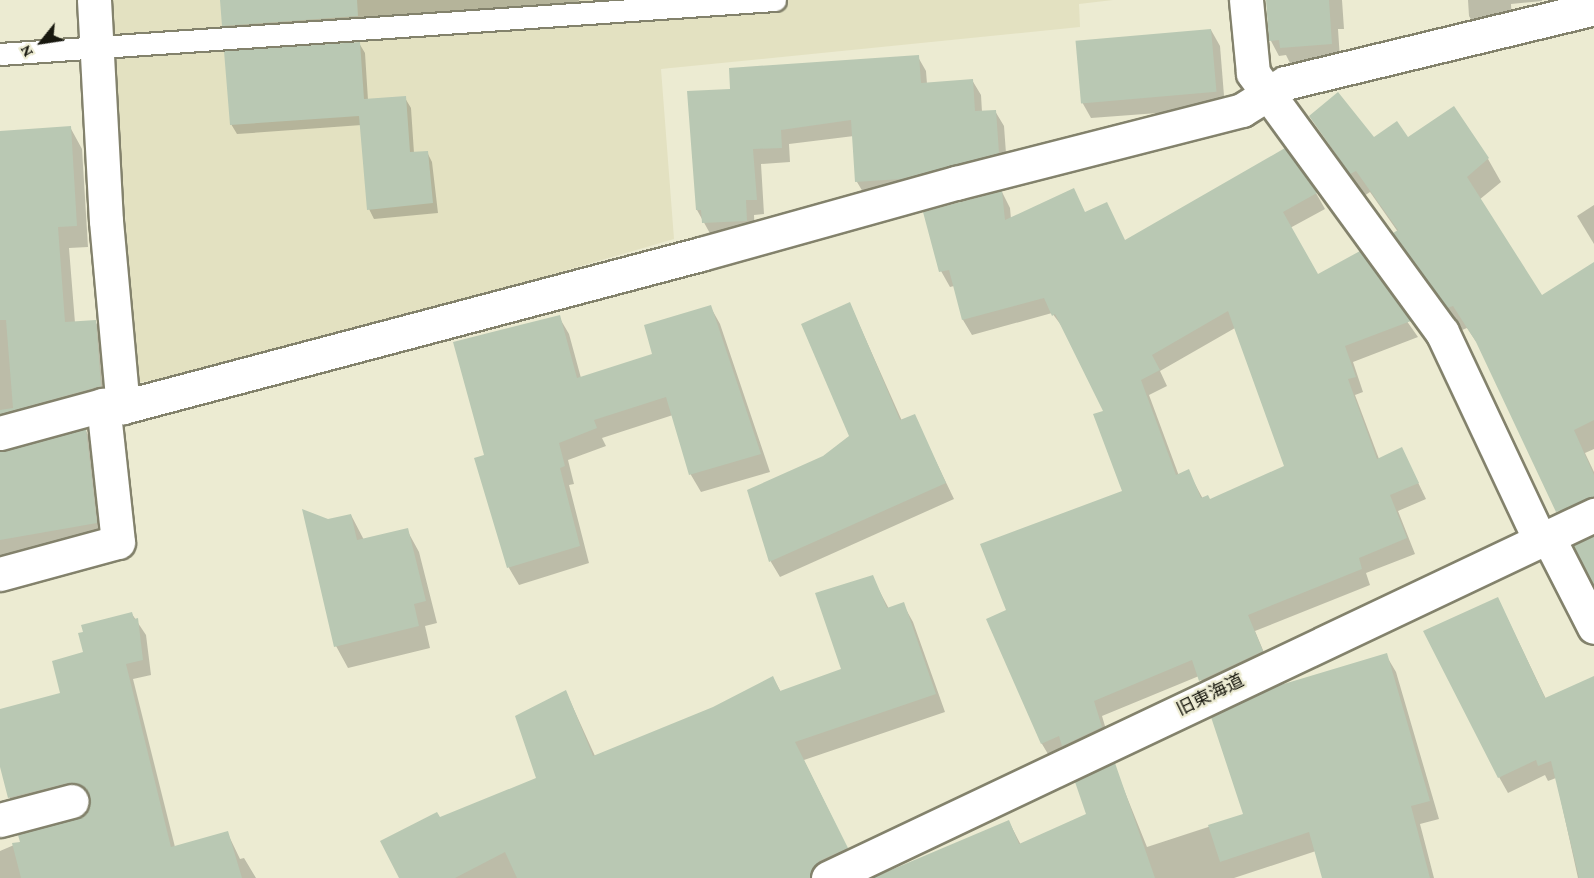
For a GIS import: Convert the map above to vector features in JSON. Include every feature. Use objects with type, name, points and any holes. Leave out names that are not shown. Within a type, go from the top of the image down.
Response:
[{"type":"street","points":[[0,574],[118,542],[106,221],[94,0]]},
{"type":"street","points":[[1246,0],[1253,73],[1442,332],[1544,539],[1594,627]]},
{"type":"street","points":[[0,433],[113,406],[1242,110],[1285,83],[1594,8]]},
{"type":"street","name":"旧東海道","points":[[845,874],[1594,515]]},
{"type":"street","points":[[0,820],[72,801]]},
{"type":"lane","points":[[0,54],[776,0]]},
{"type":"shaded area","points":[[110,0],[1113,0],[1079,4],[1080,27],[661,69],[674,239],[269,357],[137,383]]},
{"type":"building","points":[[220,0],[357,0],[358,16],[222,26]]},
{"type":"building","points":[[1266,0],[1329,0],[1332,44],[1280,48],[1279,40],[1269,41]]},
{"type":"building","points":[[1211,29],[1216,92],[1081,104],[1076,41]]},
{"type":"building","points":[[360,42],[364,99],[406,96],[410,152],[428,151],[433,203],[367,210],[359,116],[230,125],[224,51]]},
{"type":"building","points":[[919,55],[921,83],[973,79],[975,111],[996,110],[999,153],[901,179],[855,182],[851,120],[781,130],[782,148],[753,149],[757,200],[746,200],[747,221],[702,223],[701,210],[696,210],[687,91],[730,89],[729,68]]},
{"type":"building","points":[[1338,92],[1374,137],[1397,121],[1408,137],[1454,106],[1489,158],[1467,177],[1542,295],[1594,262],[1594,420],[1574,430],[1594,475],[1594,497],[1556,512],[1476,342],[1453,306],[1447,308],[1393,233],[1398,230],[1356,171],[1350,174],[1309,116]]},
{"type":"building","points":[[71,126],[77,226],[58,227],[65,322],[96,320],[101,386],[0,414],[0,410],[13,408],[6,320],[0,320],[0,131]]},
{"type":"building","points":[[1285,148],[1317,193],[1283,212],[1318,274],[1360,251],[1411,321],[1345,346],[1356,377],[1348,379],[1377,459],[1402,447],[1419,483],[1390,495],[1407,538],[1359,558],[1362,569],[1248,615],[1263,651],[1199,681],[1192,660],[1094,701],[1102,727],[1062,746],[1059,736],[1041,744],[986,619],[1006,610],[980,544],[1122,491],[1093,414],[1103,411],[1055,314],[1052,316],[1044,298],[962,320],[949,270],[939,272],[923,212],[1002,191],[1005,220],[1074,188],[1085,212],[1107,202],[1125,240]],"holes":[[[1228,311],[1284,466],[1210,499],[1208,495],[1201,498],[1189,469],[1176,475],[1141,380],[1160,370],[1152,355]]]},
{"type":"building","points":[[850,302],[900,420],[915,414],[946,483],[769,562],[747,490],[823,456],[849,436],[801,324]]},
{"type":"building","points":[[711,305],[761,454],[689,475],[666,397],[594,420],[597,428],[559,443],[565,466],[560,468],[580,546],[507,568],[474,458],[484,455],[453,342],[560,315],[577,378],[652,354],[644,325]]},
{"type":"building","points":[[86,429],[97,523],[0,540],[0,451]]},
{"type":"building","points":[[302,509],[328,519],[351,514],[357,540],[408,528],[426,601],[414,604],[419,626],[334,647]]},
{"type":"building","points":[[1594,536],[1594,586],[1573,546]]},
{"type":"building","points":[[873,575],[887,608],[904,602],[936,694],[795,742],[848,848],[819,861],[810,878],[517,878],[505,852],[455,878],[399,878],[380,841],[437,812],[440,817],[536,778],[515,716],[566,690],[593,756],[713,707],[773,676],[780,691],[841,669],[815,593]]},
{"type":"building","points":[[1498,597],[1545,698],[1594,676],[1594,878],[1579,878],[1551,761],[1538,766],[1536,760],[1498,778],[1423,631]]},
{"type":"building","points":[[132,612],[134,619],[138,618],[143,660],[126,664],[171,847],[228,831],[242,878],[21,878],[12,843],[20,842],[18,835],[77,819],[90,806],[90,797],[85,787],[68,783],[8,798],[0,767],[0,709],[60,693],[52,661],[83,652],[78,633],[83,632],[81,625]]},
{"type":"building","points":[[1387,653],[1430,801],[1411,806],[1430,878],[1322,878],[1309,832],[1220,862],[1208,825],[1243,814],[1211,717],[1277,686]]},
{"type":"building","points":[[1115,763],[1155,878],[872,878],[1009,820],[1019,844],[1086,814],[1075,782]]}]
